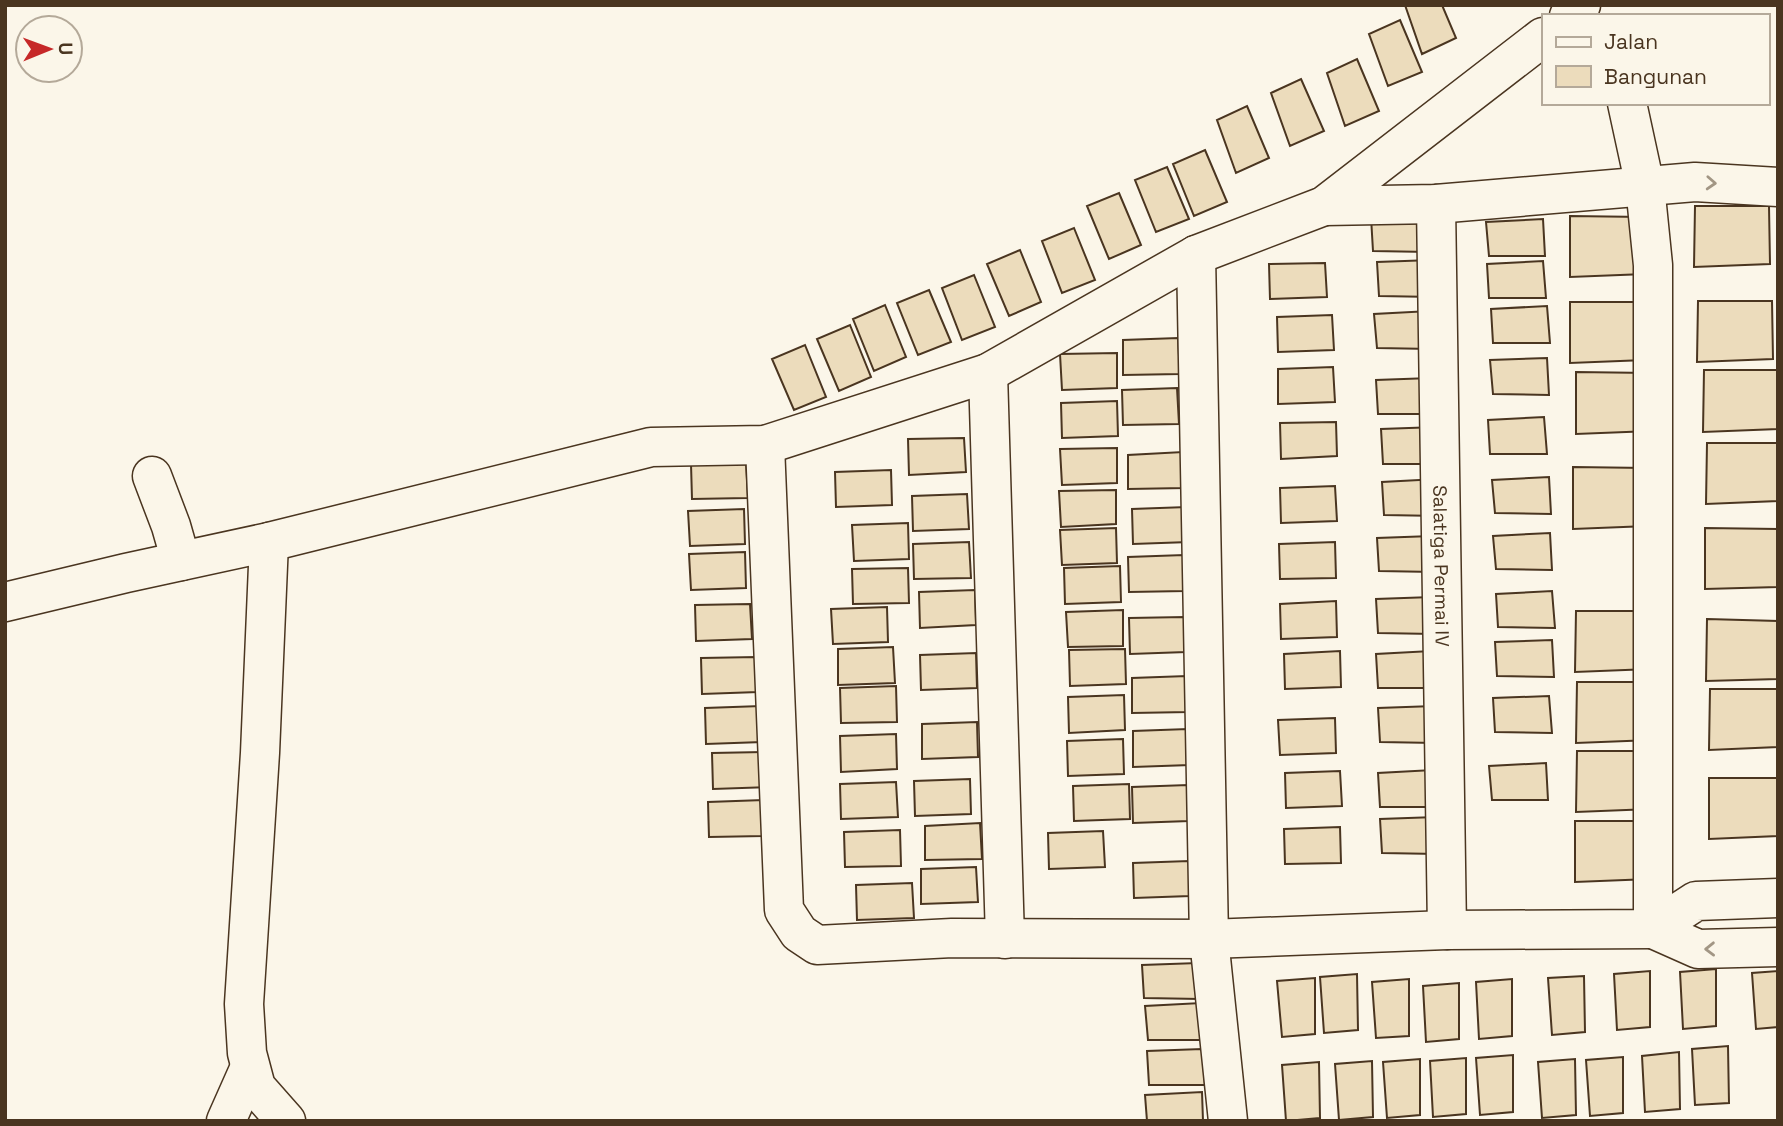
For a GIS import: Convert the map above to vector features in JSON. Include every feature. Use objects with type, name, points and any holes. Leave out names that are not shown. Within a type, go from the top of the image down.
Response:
[{"type":"street","points":[[5,602],[269,542],[651,447],[765,445],[988,373],[1196,255],[1324,206],[1542,38]]},
{"type":"street","points":[[1627,105],[1645,186],[1653,278],[1653,929]]},
{"type":"street","points":[[1324,206],[1436,204],[1695,182],[1778,187]]},
{"type":"street","name":"Salatiga Permai IV","points":[[1436,204],[1447,930]]},
{"type":"street","points":[[1196,255],[1209,939],[1228,1121]]},
{"type":"street","points":[[988,373],[1005,939]]},
{"type":"street","points":[[765,445],[784,911],[799,933],[817,945],[952,938],[1209,939],[1447,930],[1653,929],[1698,949],[1778,947]]},
{"type":"street","points":[[152,476],[172,526],[181,561]]},
{"type":"street","points":[[269,542],[260,753],[244,1004],[247,1053],[256,1087],[286,1121]]},
{"type":"street","points":[[1653,929],[1696,901],[1778,898]]},
{"type":"street","points":[[226,1121],[250,1067]]},
{"type":"building","points":[[1405,5],[1442,5],[1456,38],[1422,54]]},
{"type":"building","points":[[1400,20],[1422,72],[1388,86],[1369,34]]},
{"type":"building","points":[[1357,59],[1379,111],[1345,126],[1327,73]]},
{"type":"building","points":[[1301,79],[1324,131],[1290,146],[1271,93]]},
{"type":"building","points":[[1247,106],[1269,158],[1236,173],[1217,120]]},
{"type":"building","points":[[1205,150],[1227,202],[1194,216],[1173,164]]},
{"type":"building","points":[[1167,167],[1189,219],[1156,232],[1135,180]]},
{"type":"building","points":[[1119,193],[1141,245],[1109,259],[1087,206]]},
{"type":"building","points":[[1695,206],[1769,206],[1770,264],[1694,267]]},
{"type":"building","points":[[1427,215],[1429,252],[1373,251],[1371,217]]},
{"type":"building","points":[[1570,216],[1644,217],[1645,274],[1570,277]]},
{"type":"building","points":[[1543,219],[1545,256],[1489,256],[1486,222]]},
{"type":"building","points":[[1074,228],[1095,280],[1062,293],[1042,241]]},
{"type":"building","points":[[1020,250],[1041,302],[1009,316],[987,264]]},
{"type":"building","points":[[1432,260],[1435,297],[1379,296],[1377,262]]},
{"type":"building","points":[[1543,261],[1546,298],[1489,298],[1487,264]]},
{"type":"building","points":[[1325,263],[1327,297],[1270,299],[1269,264]]},
{"type":"building","points":[[974,275],[995,327],[962,340],[942,288]]},
{"type":"building","points":[[929,290],[951,342],[918,355],[897,303]]},
{"type":"building","points":[[1698,301],[1772,301],[1773,359],[1697,362]]},
{"type":"building","points":[[1570,302],[1644,302],[1645,360],[1570,363]]},
{"type":"building","points":[[885,305],[906,357],[874,371],[853,319]]},
{"type":"building","points":[[1547,306],[1550,343],[1493,343],[1491,309]]},
{"type":"building","points":[[1430,311],[1432,349],[1377,348],[1374,314]]},
{"type":"building","points":[[1332,315],[1334,350],[1278,352],[1277,317]]},
{"type":"building","points":[[850,325],[871,377],[839,391],[817,339]]},
{"type":"building","points":[[1178,338],[1180,374],[1123,375],[1123,340]]},
{"type":"building","points":[[805,345],[826,397],[794,410],[772,359]]},
{"type":"building","points":[[1117,353],[1117,388],[1062,390],[1060,354]]},
{"type":"building","points":[[1547,358],[1549,395],[1493,394],[1490,360]]},
{"type":"building","points":[[1333,367],[1335,402],[1278,404],[1278,369]]},
{"type":"building","points":[[1704,370],[1778,370],[1778,429],[1703,432]]},
{"type":"building","points":[[1576,372],[1650,373],[1651,431],[1576,434]]},
{"type":"building","points":[[1431,378],[1433,414],[1378,414],[1376,380]]},
{"type":"building","points":[[1177,388],[1179,424],[1123,425],[1122,390]]},
{"type":"building","points":[[1117,401],[1118,436],[1062,438],[1061,403]]},
{"type":"building","points":[[1544,417],[1547,454],[1490,454],[1488,420]]},
{"type":"building","points":[[1336,422],[1337,456],[1281,459],[1280,423]]},
{"type":"building","points":[[1437,427],[1439,464],[1383,464],[1381,429]]},
{"type":"building","points":[[964,438],[966,472],[909,475],[908,439]]},
{"type":"building","points":[[1707,443],[1778,443],[1778,501],[1706,504]]},
{"type":"building","points":[[1117,448],[1117,483],[1062,485],[1060,449]]},
{"type":"building","points":[[1183,452],[1185,488],[1128,489],[1128,455]]},
{"type":"building","points":[[746,462],[748,498],[692,499],[691,464]]},
{"type":"building","points":[[1573,467],[1647,468],[1648,526],[1573,529]]},
{"type":"building","points":[[891,470],[892,505],[836,507],[835,472]]},
{"type":"building","points":[[1549,477],[1551,514],[1495,513],[1492,480]]},
{"type":"building","points":[[1438,479],[1440,516],[1384,515],[1382,482]]},
{"type":"building","points":[[1335,486],[1337,521],[1281,523],[1280,488]]},
{"type":"building","points":[[1116,490],[1116,524],[1061,527],[1059,491]]},
{"type":"building","points":[[967,494],[969,529],[913,531],[912,496]]},
{"type":"building","points":[[1187,507],[1189,542],[1133,544],[1132,509]]},
{"type":"building","points":[[744,509],[745,544],[690,546],[688,511]]},
{"type":"building","points":[[908,523],[909,559],[854,561],[852,525]]},
{"type":"building","points":[[1116,528],[1117,563],[1062,565],[1060,530]]},
{"type":"building","points":[[1705,528],[1778,529],[1778,587],[1705,589]]},
{"type":"building","points":[[1550,533],[1552,570],[1496,569],[1493,536]]},
{"type":"building","points":[[1432,536],[1435,572],[1379,571],[1377,538]]},
{"type":"building","points":[[969,542],[971,578],[914,579],[913,544]]},
{"type":"building","points":[[1335,542],[1336,578],[1280,579],[1279,544]]},
{"type":"building","points":[[745,552],[746,588],[691,590],[689,554]]},
{"type":"building","points":[[1184,555],[1185,591],[1129,592],[1128,557]]},
{"type":"building","points":[[1120,566],[1121,602],[1065,604],[1064,568]]},
{"type":"building","points":[[908,568],[909,603],[853,604],[852,569]]},
{"type":"building","points":[[975,590],[976,625],[920,628],[919,592]]},
{"type":"building","points":[[1552,591],[1555,628],[1498,627],[1496,594]]},
{"type":"building","points":[[1432,597],[1434,634],[1378,633],[1376,599]]},
{"type":"building","points":[[1336,601],[1337,637],[1281,639],[1280,604]]},
{"type":"building","points":[[750,604],[752,639],[696,641],[695,605]]},
{"type":"building","points":[[887,607],[888,642],[833,644],[831,609]]},
{"type":"building","points":[[1123,610],[1123,646],[1068,647],[1066,612]]},
{"type":"building","points":[[1576,611],[1649,611],[1650,669],[1575,672]]},
{"type":"building","points":[[1185,617],[1186,652],[1130,654],[1129,618]]},
{"type":"building","points":[[1707,619],[1778,621],[1778,679],[1706,681]]},
{"type":"building","points":[[1552,640],[1554,677],[1497,676],[1495,642]]},
{"type":"building","points":[[893,647],[895,683],[838,685],[838,649]]},
{"type":"building","points":[[1125,649],[1126,684],[1070,686],[1069,650]]},
{"type":"building","points":[[1340,651],[1341,687],[1285,689],[1284,654]]},
{"type":"building","points":[[1431,651],[1433,688],[1378,688],[1376,654]]},
{"type":"building","points":[[976,653],[977,688],[921,690],[920,655]]},
{"type":"building","points":[[757,657],[758,692],[702,694],[701,658]]},
{"type":"building","points":[[1187,676],[1189,712],[1132,713],[1132,678]]},
{"type":"building","points":[[1577,682],[1651,682],[1652,740],[1576,743]]},
{"type":"building","points":[[896,686],[897,722],[841,723],[840,688]]},
{"type":"building","points":[[1710,689],[1778,689],[1778,747],[1709,750]]},
{"type":"building","points":[[1124,695],[1125,730],[1069,733],[1068,697]]},
{"type":"building","points":[[1549,696],[1552,733],[1495,732],[1493,698]]},
{"type":"building","points":[[761,706],[762,742],[706,744],[705,708]]},
{"type":"building","points":[[1434,706],[1436,743],[1380,742],[1378,708]]},
{"type":"building","points":[[1335,718],[1336,753],[1280,755],[1278,720]]},
{"type":"building","points":[[977,722],[978,757],[922,759],[922,724]]},
{"type":"building","points":[[1188,729],[1190,765],[1133,767],[1133,731]]},
{"type":"building","points":[[896,734],[897,769],[841,772],[840,736]]},
{"type":"building","points":[[1123,739],[1124,774],[1068,776],[1067,741]]},
{"type":"building","points":[[1577,751],[1650,751],[1651,809],[1576,812]]},
{"type":"building","points":[[768,752],[769,787],[713,789],[712,753]]},
{"type":"building","points":[[1546,763],[1548,800],[1492,800],[1489,766]]},
{"type":"building","points":[[1433,770],[1435,807],[1380,807],[1378,773]]},
{"type":"building","points":[[1340,771],[1342,806],[1286,808],[1285,773]]},
{"type":"building","points":[[1709,778],[1778,778],[1778,836],[1709,839]]},
{"type":"building","points":[[970,779],[971,814],[915,816],[914,781]]},
{"type":"building","points":[[896,782],[898,817],[841,819],[840,784]]},
{"type":"building","points":[[1129,784],[1130,819],[1074,821],[1073,786]]},
{"type":"building","points":[[1188,785],[1189,821],[1133,823],[1132,787]]},
{"type":"building","points":[[764,800],[765,836],[709,837],[708,802]]},
{"type":"building","points":[[1436,817],[1438,854],[1382,853],[1380,819]]},
{"type":"building","points":[[1575,821],[1649,821],[1650,879],[1575,882]]},
{"type":"building","points":[[980,823],[982,859],[925,860],[925,826]]},
{"type":"building","points":[[1340,827],[1341,863],[1285,864],[1284,829]]},
{"type":"building","points":[[900,830],[901,866],[845,867],[844,832]]},
{"type":"building","points":[[1103,831],[1105,867],[1049,869],[1048,833]]},
{"type":"building","points":[[1189,861],[1190,896],[1134,898],[1133,863]]},
{"type":"building","points":[[976,867],[978,902],[921,904],[921,869]]},
{"type":"building","points":[[912,883],[914,918],[857,920],[856,885]]},
{"type":"building","points":[[1198,963],[1200,999],[1144,998],[1142,965]]},
{"type":"building","points":[[1716,969],[1716,1026],[1683,1029],[1680,972]]},
{"type":"building","points":[[1650,971],[1650,1027],[1617,1030],[1614,974]]},
{"type":"building","points":[[1778,971],[1778,1027],[1756,1029],[1752,973]]},
{"type":"building","points":[[1357,974],[1358,1030],[1324,1033],[1320,977]]},
{"type":"building","points":[[1584,976],[1585,1032],[1552,1035],[1548,978]]},
{"type":"building","points":[[1315,978],[1315,1034],[1282,1037],[1277,981]]},
{"type":"building","points":[[1409,979],[1409,1036],[1376,1038],[1372,982]]},
{"type":"building","points":[[1512,979],[1512,1036],[1479,1039],[1476,982]]},
{"type":"building","points":[[1459,983],[1459,1039],[1426,1042],[1423,986]]},
{"type":"building","points":[[1201,1003],[1203,1040],[1148,1040],[1145,1006]]},
{"type":"building","points":[[1728,1046],[1729,1103],[1695,1105],[1692,1049]]},
{"type":"building","points":[[1202,1049],[1205,1085],[1149,1085],[1147,1051]]},
{"type":"building","points":[[1679,1052],[1680,1109],[1645,1112],[1642,1056]]},
{"type":"building","points":[[1513,1055],[1513,1112],[1480,1115],[1476,1058]]},
{"type":"building","points":[[1623,1057],[1623,1113],[1590,1116],[1586,1060]]},
{"type":"building","points":[[1466,1058],[1466,1114],[1433,1117],[1430,1061]]},
{"type":"building","points":[[1420,1059],[1420,1115],[1387,1118],[1383,1062]]},
{"type":"building","points":[[1575,1059],[1576,1115],[1542,1118],[1538,1062]]},
{"type":"building","points":[[1372,1061],[1373,1117],[1339,1120],[1335,1064]]},
{"type":"building","points":[[1319,1062],[1320,1118],[1286,1121],[1282,1065]]},
{"type":"building","points":[[1202,1092],[1203,1121],[1147,1121],[1145,1095]]}]
